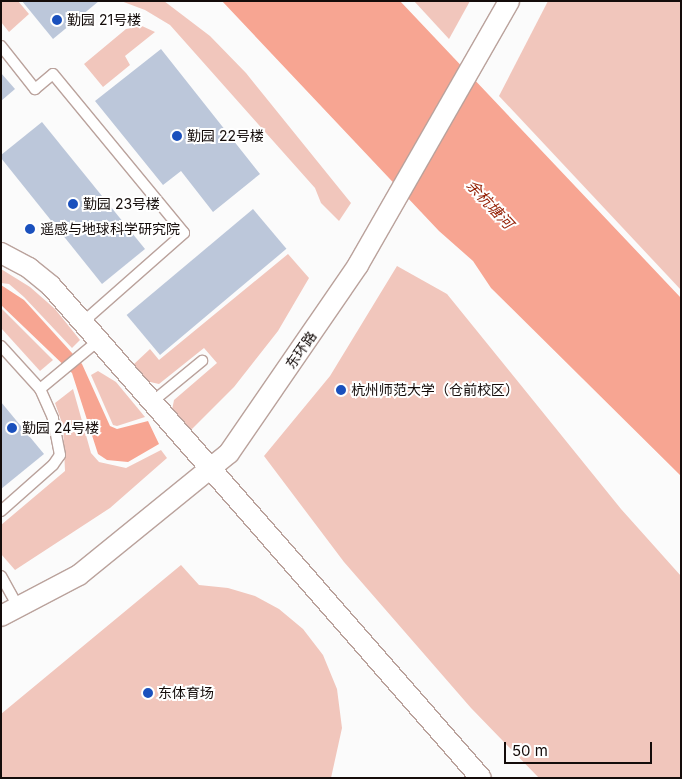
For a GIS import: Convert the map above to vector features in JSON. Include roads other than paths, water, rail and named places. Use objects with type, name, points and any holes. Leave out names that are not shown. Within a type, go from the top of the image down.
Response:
[{"type":"street","name":"东环路","points":[[9,612],[79,575],[229,453],[358,265],[505,8]]},
{"type":"street","points":[[1,253],[29,268],[51,286],[481,778]]},
{"type":"lane","points":[[1,46],[35,89],[53,74],[184,233],[83,322]]},
{"type":"lane","points":[[40,389],[99,340]]},
{"type":"lane","points":[[1,346],[40,389],[53,418],[60,455],[53,465],[1,511]]},
{"type":"lane","points":[[152,402],[202,361]]},
{"type":"lane","points":[[1,576],[9,612]]},
{"type":"water","name":"余杭塘河","points":[[222,1],[400,1],[681,298],[681,476],[491,288],[473,261],[439,231]]},
{"type":"water","points":[[1,285],[24,300],[82,364],[110,426],[117,429],[148,421],[159,444],[128,462],[107,460],[98,454],[72,373],[1,305]]},
{"type":"place","name":"勤园 21号楼","points":[[57,20]]},
{"type":"place","name":"勤园 22号楼","points":[[177,136]]},
{"type":"place","name":"勤园 23号楼","points":[[73,204]]},
{"type":"place","name":"遥感与地球科学研究院","points":[[30,229]]},
{"type":"place","name":"杭州师范大学（仓前校区）","points":[[341,390]]},
{"type":"place","name":"勤园 24号楼","points":[[12,428]]},
{"type":"place","name":"东体育场","points":[[148,693]]}]
